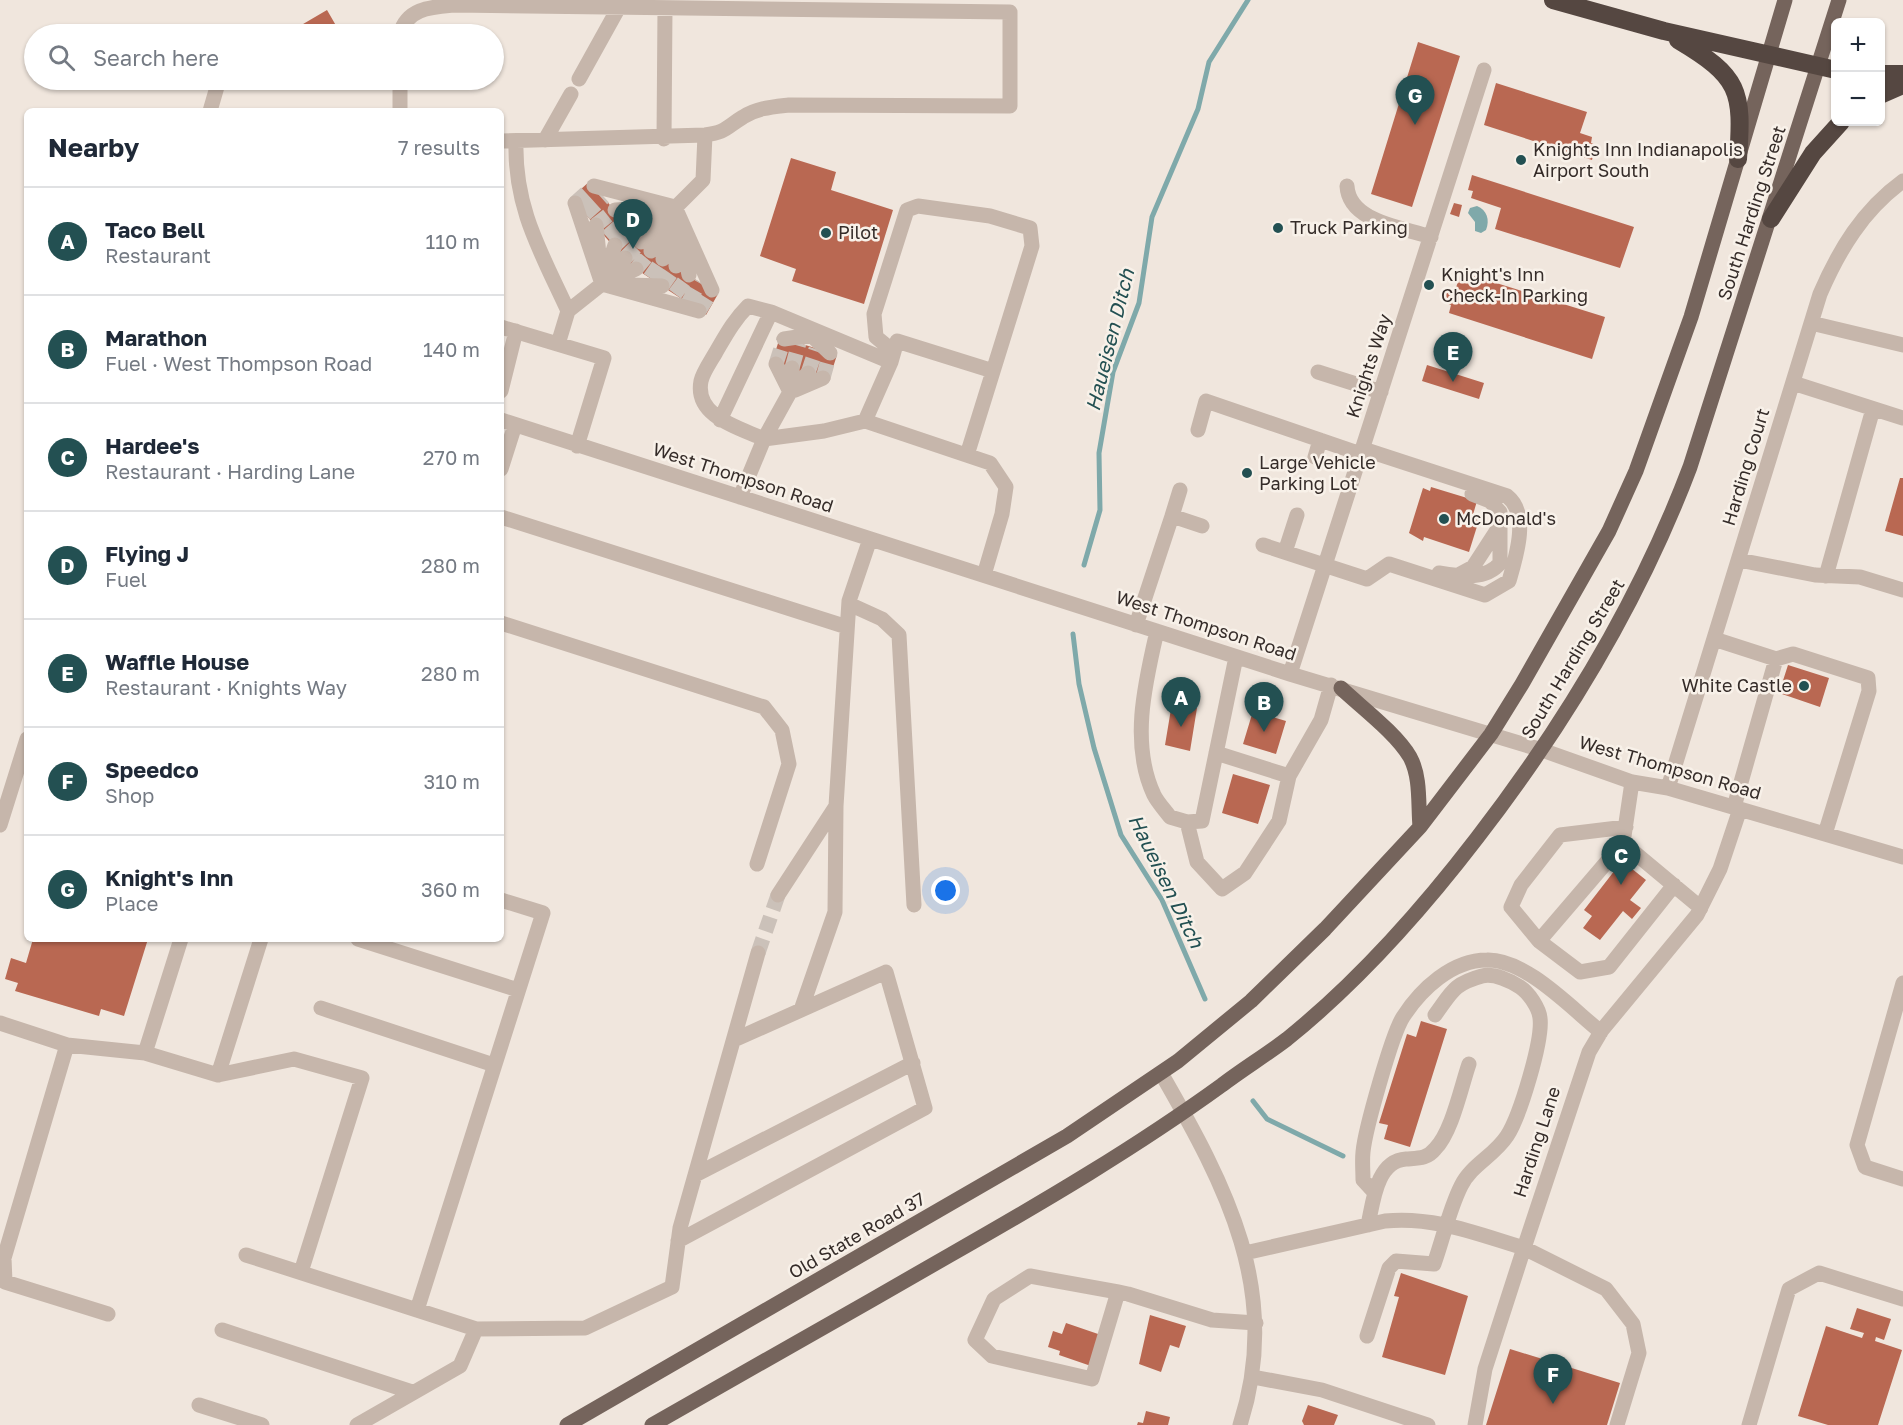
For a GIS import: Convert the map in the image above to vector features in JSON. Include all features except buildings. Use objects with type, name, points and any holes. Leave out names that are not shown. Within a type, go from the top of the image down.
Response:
[{"type":"highway","points":[[1553,0],[1664,32],[1827,69]]},
{"type":"highway","points":[[1664,32],[1704,56],[1733,83],[1741,116],[1738,159]]},
{"type":"highway","points":[[1885,74],[1903,74]]},
{"type":"highway","points":[[1885,93],[1903,85]]},
{"type":"highway","points":[[1771,219],[1813,153],[1837,126]]},
{"type":"main road","name":"South Harding Street","points":[[1161,1072],[1251,1001],[1325,929],[1419,827],[1491,734],[1562,618],[1609,531],[1636,471],[1691,317],[1785,0]]},
{"type":"main road","name":"South Harding Street","points":[[1184,1113],[1286,1040],[1341,992],[1445,880],[1542,750],[1624,616],[1664,534],[1690,467],[1771,219],[1827,69],[1839,0]]},
{"type":"main road","points":[[1336,686],[1394,738],[1410,758],[1417,786],[1419,827]]},
{"type":"main road","name":"Old State Road 37","points":[[567,1425],[1067,1136],[1161,1072]]},
{"type":"main road","points":[[652,1425],[1061,1192],[1184,1113]]},
{"type":"street","points":[[404,24],[414,12],[435,6],[1010,12],[1010,106],[789,105],[765,107],[742,117],[723,132],[705,135],[664,139],[509,141],[519,196],[529,226],[568,311]]},
{"type":"street","points":[[579,79],[619,7]]},
{"type":"street","points":[[664,139],[666,8]]},
{"type":"street","name":"Knights Way","points":[[1290,674],[1484,70]]},
{"type":"street","points":[[211,108],[216,90]]},
{"type":"street","points":[[400,90],[400,108]]},
{"type":"street","points":[[545,140],[571,94]]},
{"type":"street","points":[[661,253],[675,207],[703,180],[705,135]]},
{"type":"street","name":"Harding Court","points":[[1668,789],[1811,323],[1837,256],[1858,223],[1903,181]]},
{"type":"street","points":[[1347,186],[1348,196],[1359,212],[1431,237]]},
{"type":"street","points":[[599,192],[675,207]]},
{"type":"street","points":[[661,253],[675,207]]},
{"type":"street","points":[[661,253],[675,207]]},
{"type":"street","points":[[661,253],[675,207]]},
{"type":"street","points":[[661,253],[675,207]]},
{"type":"street","points":[[892,357],[876,337],[874,314],[907,210],[918,207],[990,216],[1030,228],[1033,236],[967,455]]},
{"type":"street","points":[[596,225],[602,284]]},
{"type":"street","points":[[596,225],[602,284]]},
{"type":"street","points":[[596,225],[602,284]]},
{"type":"street","points":[[558,344],[568,311],[631,264]]},
{"type":"street","points":[[602,284],[675,295]]},
{"type":"street","points":[[602,284],[675,295]]},
{"type":"street","points":[[602,284],[675,295]]},
{"type":"street","points":[[892,357],[809,341],[771,312],[748,306],[736,317],[701,380],[700,393],[705,406],[720,420],[764,438],[824,431],[865,421],[990,463],[1006,487],[1002,514],[984,575]]},
{"type":"street","points":[[720,420],[771,312]]},
{"type":"street","points":[[1811,323],[1903,345]]},
{"type":"street","points":[[504,328],[604,358],[577,446]]},
{"type":"street","points":[[504,379],[516,331]]},
{"type":"street","points":[[865,421],[897,341],[993,371]]},
{"type":"street","points":[[776,364],[790,392]]},
{"type":"street","points":[[740,497],[764,438],[790,392],[792,368]]},
{"type":"street","points":[[1318,372],[1381,392]]},
{"type":"street","points":[[790,392],[815,375]]},
{"type":"street","points":[[1793,383],[1903,418]]},
{"type":"street","points":[[1198,430],[1206,401],[1320,440],[1395,459],[1507,496],[1515,502],[1520,512],[1515,558],[1509,581],[1485,595],[1389,564]]},
{"type":"street","points":[[1826,576],[1873,409]]},
{"type":"street","points":[[504,449],[508,422]]},
{"type":"street","name":"West Thompson Road","points":[[508,422],[1236,657],[1542,750],[1632,782],[1668,789],[1737,808],[1903,857]]},
{"type":"street","points":[[1315,457],[1320,440]]},
{"type":"street","points":[[1263,545],[1367,579],[1389,564],[1448,574],[1474,575],[1491,572],[1498,566],[1502,553],[1500,512],[1490,501],[1422,479],[1395,459]]},
{"type":"street","points":[[1136,625],[1180,490]]},
{"type":"street","points":[[1285,552],[1297,515]]},
{"type":"street","points":[[1172,516],[1202,526]]},
{"type":"street","points":[[504,518],[847,627]]},
{"type":"street","points":[[801,1010],[835,912],[836,806],[849,604],[870,539]]},
{"type":"street","points":[[1739,560],[1826,576],[1860,577],[1903,590]]},
{"type":"street","points":[[849,604],[882,619],[899,635],[914,905]]},
{"type":"street","points":[[504,624],[764,707],[782,730],[789,764],[757,864]]},
{"type":"street","points":[[1157,631],[1147,674],[1141,720],[1144,761],[1154,795],[1170,818],[1187,822],[1202,821],[1236,657]]},
{"type":"street","points":[[1714,639],[1776,659],[1793,654],[1868,678],[1869,691],[1825,834]]},
{"type":"street","name":"Harding Lane","points":[[1475,1425],[1485,1369],[1581,1070],[1600,1032],[1701,908],[1720,869],[1776,659]]},
{"type":"street","points":[[1187,822],[1197,862],[1222,889],[1245,873],[1280,821],[1289,776],[1321,720],[1336,686]]},
{"type":"street","points":[[0,825],[24,749]]},
{"type":"street","points":[[1216,753],[1289,776]]},
{"type":"street","points":[[1539,941],[1623,843],[1632,782]]},
{"type":"street","points":[[778,894],[836,806]]},
{"type":"street","points":[[1626,827],[1560,835],[1521,885],[1511,907],[1539,941],[1580,972],[1609,967],[1674,885]]},
{"type":"street","points":[[1623,843],[1701,908]]},
{"type":"street","points":[[417,1310],[543,913],[504,901]]},
{"type":"street","points":[[145,1053],[180,942]]},
{"type":"street","points":[[218,1075],[260,942]]},
{"type":"street","points":[[367,942],[518,990]]},
{"type":"street","points":[[246,1255],[476,1329],[585,1328],[672,1287],[678,1241],[758,953]]},
{"type":"street","points":[[1376,1193],[1363,1180],[1363,1150],[1394,1040],[1403,1017],[1443,974],[1460,965],[1488,959],[1509,965],[1531,974],[1600,1032]]},
{"type":"street","points":[[678,1241],[925,1108],[886,972],[734,1040]]},
{"type":"street","points":[[1367,1336],[1389,1268],[1396,1261],[1434,1264],[1461,1184],[1471,1170],[1488,1158],[1508,1134],[1541,1032],[1540,1015],[1526,992],[1511,981],[1486,975],[1458,983],[1435,1015]]},
{"type":"street","points":[[1903,983],[1857,1145],[1865,1167],[1903,1179]]},
{"type":"street","points":[[321,1008],[494,1065]]},
{"type":"street","points":[[0,1023],[67,1045],[145,1053],[218,1075],[294,1059],[362,1078],[301,1272]]},
{"type":"street","points":[[67,1045],[3,1258],[5,1282],[108,1314]]},
{"type":"street","points":[[695,1175],[913,1063]]},
{"type":"street","points":[[1368,1226],[1379,1180],[1387,1167],[1402,1159],[1425,1158],[1436,1149],[1444,1136],[1468,1064]]},
{"type":"street","points":[[1161,1072],[1184,1113],[1231,1211],[1245,1253],[1253,1291],[1256,1323],[1253,1377],[1240,1425]]},
{"type":"street","points":[[1245,1253],[1409,1219],[1447,1225],[1524,1248],[1606,1289],[1633,1324],[1639,1353],[1617,1425]]},
{"type":"street","points":[[1749,1425],[1789,1289],[1819,1273],[1903,1299]]},
{"type":"street","points":[[1118,1292],[1092,1379],[992,1356],[975,1340],[994,1299],[1030,1276],[1118,1292],[1212,1320],[1256,1323]]},
{"type":"street","points":[[357,1425],[460,1366],[476,1329]]},
{"type":"street","points":[[222,1330],[412,1392]]},
{"type":"street","points":[[1253,1377],[1322,1390],[1428,1425]]},
{"type":"street","points":[[199,1405],[262,1425]]},
{"type":"water","points":[[1477,206],[1483,210],[1488,219],[1486,230],[1481,233],[1475,231],[1475,222],[1468,213],[1470,208]]},
{"type":"waterway","name":"Haueisen Ditch","points":[[1084,565],[1100,510],[1099,453],[1113,372],[1139,303],[1152,217],[1198,109],[1209,62],[1248,0]]},
{"type":"waterway","name":"Haueisen Ditch","points":[[1073,634],[1079,684],[1094,748],[1121,835],[1162,900],[1205,999]]},
{"type":"waterway","name":"Haueisen Ditch","points":[[1253,1101],[1267,1119],[1343,1156]]},
{"type":"tunnel","points":[[575,203],[594,186]]},
{"type":"tunnel","points":[[585,214],[604,197]]},
{"type":"tunnel","points":[[596,225],[615,210]]},
{"type":"tunnel","points":[[607,237],[625,221]]},
{"type":"tunnel","points":[[615,245],[632,229]]},
{"type":"tunnel","points":[[625,258],[641,242]]},
{"type":"tunnel","points":[[636,269],[651,251]]},
{"type":"tunnel","points":[[650,278],[663,259]]},
{"type":"tunnel","points":[[662,286],[676,266]]},
{"type":"tunnel","points":[[675,294],[689,275]]},
{"type":"tunnel","points":[[688,303],[700,282]]},
{"type":"tunnel","points":[[699,311],[712,290]]},
{"type":"tunnel","points":[[776,364],[784,339]]},
{"type":"tunnel","points":[[792,368],[799,343]]},
{"type":"tunnel","points":[[808,373],[816,349]]},
{"type":"tunnel","points":[[823,378],[830,353]]},
{"type":"tunnel","points":[[758,953],[778,895]]},
{"type":"place","name":"Knight's Inn","points":[[1415,125]]},
{"type":"place","name":"Knights Inn Indianapolis Airport South","points":[[1521,160]]},
{"type":"place","name":"Truck Parking","points":[[1278,228]]},
{"type":"place","name":"Pilot","points":[[826,233]]},
{"type":"place","name":"Flying J","points":[[633,249]]},
{"type":"place","name":"Knight's Inn Check-In Parking","points":[[1429,285]]},
{"type":"place","name":"Waffle House","points":[[1453,382]]},
{"type":"place","name":"Large Vehicle Parking Lot","points":[[1247,473]]},
{"type":"place","name":"McDonald's","points":[[1444,519]]},
{"type":"place","name":"White Castle","points":[[1804,686]]},
{"type":"place","name":"Taco Bell","points":[[1181,727]]},
{"type":"place","name":"Marathon","points":[[1264,732]]},
{"type":"place","name":"Hardee's","points":[[1621,885]]},
{"type":"place","name":"Speedco","points":[[1553,1404]]}]
